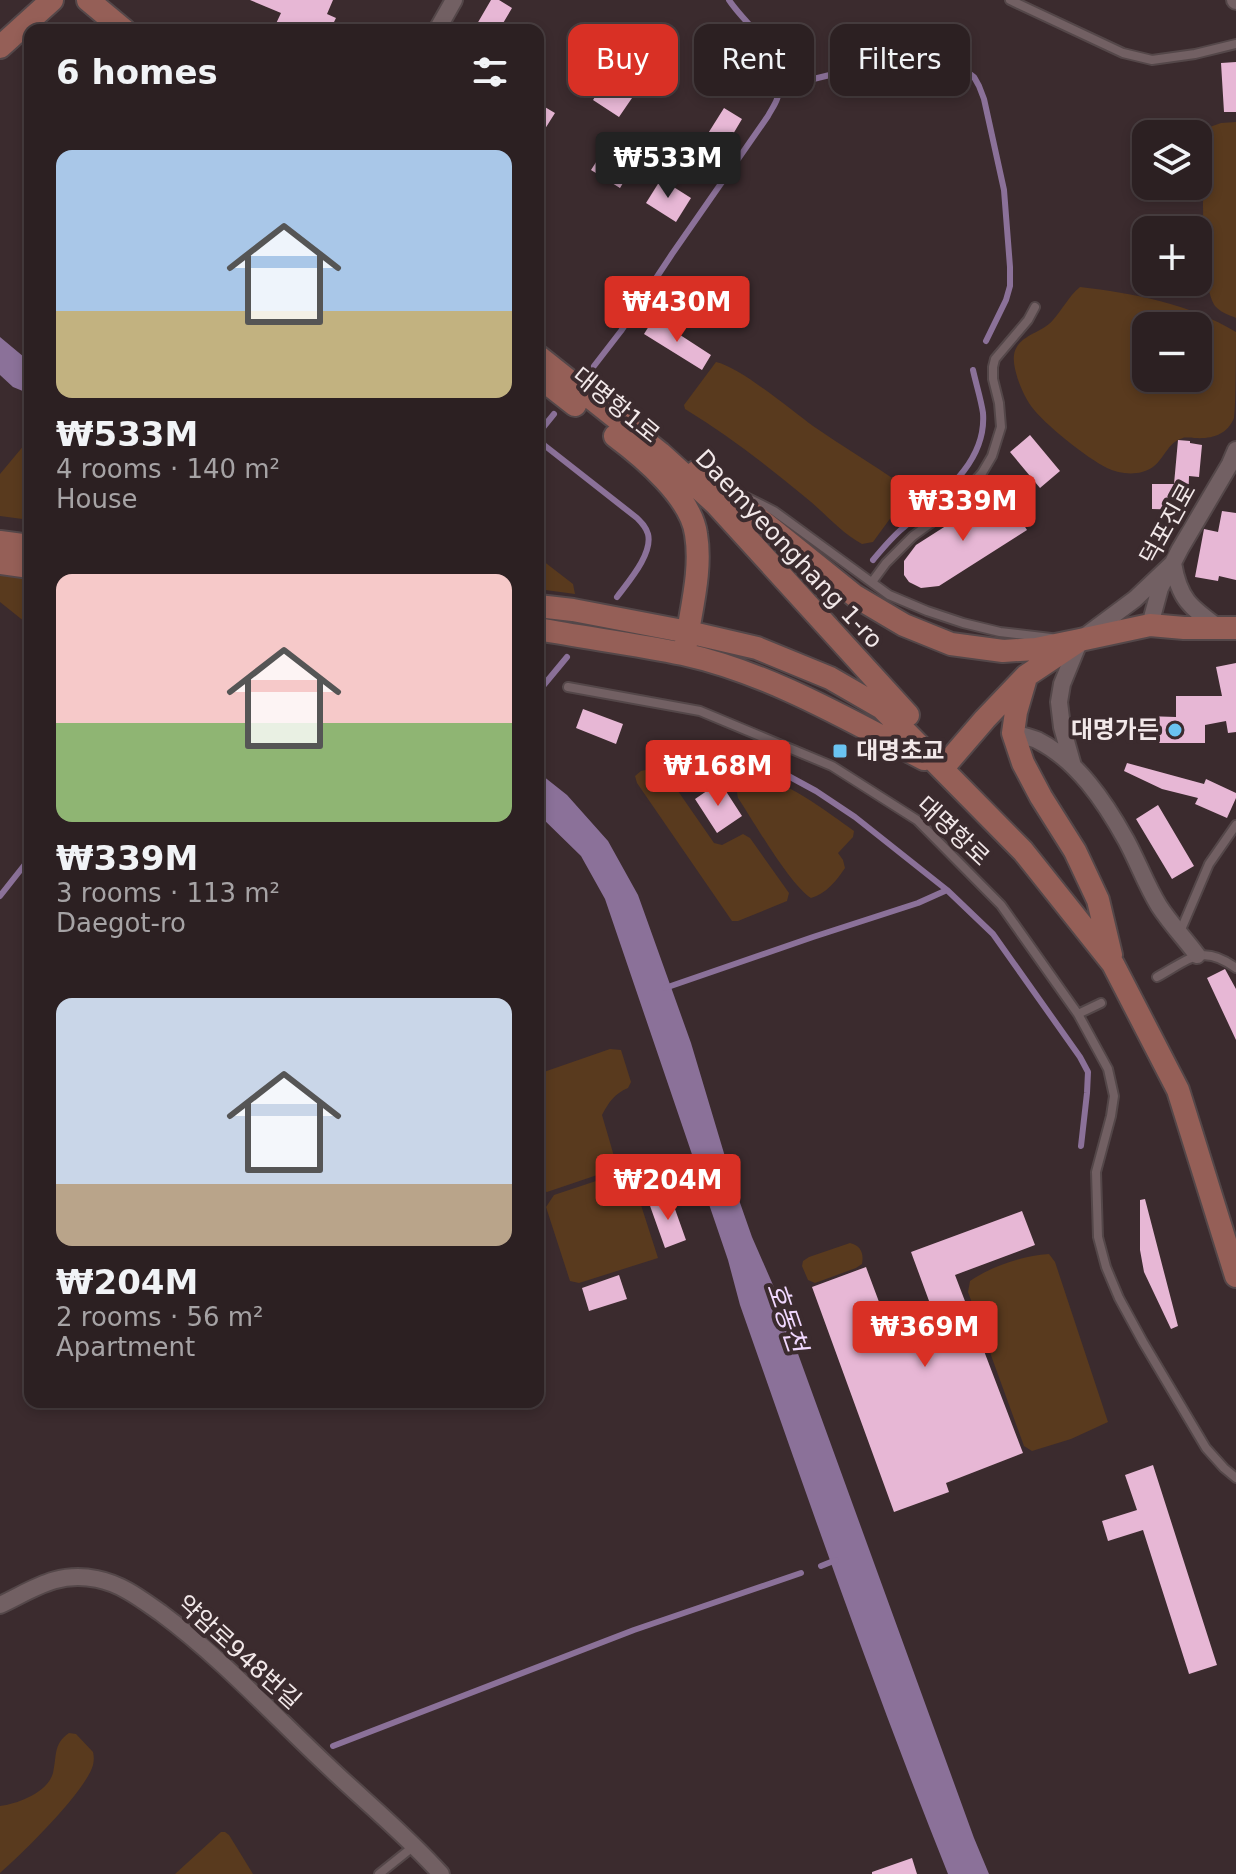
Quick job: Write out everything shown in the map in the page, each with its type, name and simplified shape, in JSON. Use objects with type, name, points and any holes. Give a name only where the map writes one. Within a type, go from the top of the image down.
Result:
[{"type":"street","points":[[25,24],[52,0]]},
{"type":"street","points":[[88,0],[117,24]]},
{"type":"street","points":[[440,24],[454,0]]},
{"type":"street","points":[[0,47],[24,25]]},
{"type":"street","name":"Daemyeonghang 1-ro","points":[[544,361],[660,453],[716,504],[924,732],[942,769]]},
{"type":"street","name":"대명항1로","points":[[544,381],[630,447],[676,493],[689,512],[696,532],[697,553],[684,654]]},
{"type":"street","name":"덕포진로","points":[[1150,625],[1160,588],[1236,450]]},
{"type":"street","points":[[660,453],[711,480],[855,596],[904,625],[951,644],[1003,651],[1036,649],[1150,625],[1227,628]]},
{"type":"street","points":[[0,542],[24,545]]},
{"type":"street","points":[[0,563],[24,566]]},
{"type":"street","points":[[942,769],[1026,676],[1135,599],[1173,563]]},
{"type":"street","points":[[1173,563],[1176,583],[1183,598],[1196,612],[1227,628]]},
{"type":"street","points":[[544,607],[688,632],[757,648],[830,678],[882,708],[1023,851],[1113,964],[1178,1090],[1233,1253],[1236,1276]]},
{"type":"street","points":[[544,630],[684,654],[732,669],[801,695],[942,769]]},
{"type":"street","points":[[1074,767],[1062,727],[1059,702],[1065,675],[1080,640]]},
{"type":"street","points":[[1026,676],[1013,733],[1023,763],[1075,851],[1098,900],[1113,964]]},
{"type":"street","points":[[1013,733],[1034,739],[1053,750],[1074,767],[1101,799],[1127,841],[1161,909],[1197,955]]},
{"type":"street","name":"약암로948번길","points":[[0,1605],[32,1587],[64,1578],[97,1579],[122,1587],[204,1647],[331,1770],[415,1845],[441,1874]]},
{"type":"lane","points":[[1010,0],[1123,53],[1152,60],[1236,44]]},
{"type":"lane","points":[[872,582],[913,536],[942,515],[982,473],[992,456],[1001,427],[993,379],[995,359],[1035,307]]},
{"type":"lane","points":[[711,480],[774,511],[889,595],[927,611],[1000,632],[1080,640]]},
{"type":"lane","name":"대명항로","points":[[568,687],[700,711],[832,766],[917,820],[1001,905],[1078,1014],[1108,1069],[1114,1096],[1096,1172],[1098,1237],[1106,1267],[1143,1342],[1206,1448],[1236,1478]]},
{"type":"lane","points":[[1180,932],[1209,864],[1236,825]]},
{"type":"lane","points":[[1157,977],[1197,955],[1217,956],[1236,968]]},
{"type":"lane","points":[[1078,1014],[1101,1003]]},
{"type":"lane","points":[[379,1874],[415,1845]]},
{"type":"shaded area","points":[[1236,122],[1236,318],[1217,308],[1211,296],[1212,216],[1203,216],[1203,200],[1212,200],[1212,126]]},
{"type":"shaded area","points":[[1080,287],[1161,301],[1194,312],[1132,312],[1132,392],[1212,392],[1212,319],[1236,332],[1234,418],[1223,432],[1213,437],[1177,441],[1149,469],[1129,473],[1107,468],[1046,422],[1031,406],[1016,374],[1016,348],[1057,316]]},
{"type":"shaded area","points":[[0,337],[24,357],[24,392],[13,387],[0,375]]},
{"type":"shaded area","points":[[716,362],[751,380],[813,426],[901,484],[908,494],[873,542],[862,544],[854,539],[761,462],[685,409],[684,405]]},
{"type":"shaded area","points":[[24,445],[24,519],[0,516],[0,474]]},
{"type":"shaded area","points":[[544,562],[573,584],[575,594],[544,590]]},
{"type":"shaded area","points":[[0,574],[24,578],[24,621],[0,602]]},
{"type":"shaded area","points":[[662,768],[714,843],[722,845],[743,834],[750,838],[789,893],[787,901],[732,921],[637,783],[635,776]]},
{"type":"shaded area","points":[[757,776],[796,792],[854,831],[853,837],[838,853],[845,868],[822,893],[811,898],[802,891],[738,798],[737,788],[741,782]]},
{"type":"shaded area","points":[[544,777],[567,795],[608,841],[638,895],[691,1043],[752,1237],[773,1285],[989,1874],[948,1874],[790,1448],[605,899],[581,856],[544,820]]},
{"type":"shaded area","points":[[610,1049],[621,1050],[631,1082],[628,1088],[612,1099],[602,1115],[616,1163],[612,1170],[547,1192],[544,1191],[544,1072]]},
{"type":"shaded area","points":[[653,1162],[659,1164],[669,1190],[640,1202],[658,1258],[579,1283],[570,1281],[546,1207],[554,1195]]},
{"type":"shaded area","points":[[850,1243],[861,1250],[862,1264],[815,1283],[808,1280],[803,1261]]},
{"type":"shaded area","points":[[1049,1254],[1055,1262],[1108,1422],[1071,1439],[1032,1451],[1024,1446],[968,1292],[970,1281],[998,1266]]},
{"type":"shaded area","points":[[69,1733],[76,1734],[93,1752],[93,1765],[88,1776],[52,1822],[0,1873],[0,1806],[23,1800],[45,1786],[53,1773],[58,1746]]},
{"type":"shaded area","points":[[221,1832],[229,1835],[253,1874],[175,1874]]},
{"type":"building","points":[[250,0],[333,0],[327,14],[336,18],[333,24],[276,24],[281,13]]},
{"type":"building","points":[[491,0],[499,0],[512,8],[503,24],[477,24]]},
{"type":"building","points":[[1236,62],[1236,112],[1224,112],[1221,63]]},
{"type":"building","points":[[596,96],[632,98],[619,117],[593,100]]},
{"type":"building","points":[[544,107],[555,113],[544,130]]},
{"type":"building","points":[[724,108],[742,119],[726,146],[707,135]]},
{"type":"building","points":[[607,145],[635,163],[620,188],[591,170]]},
{"type":"building","points":[[661,179],[691,198],[676,222],[646,203]]},
{"type":"building","points":[[654,318],[711,355],[702,370],[644,334]]},
{"type":"building","points":[[1030,435],[1060,471],[1040,488],[1010,452]]},
{"type":"building","points":[[1178,440],[1202,445],[1199,477],[1189,476],[1188,510],[1152,509],[1152,484],[1174,484]]},
{"type":"building","points":[[1002,490],[1027,530],[939,586],[921,588],[909,582],[904,575],[904,561],[916,545]]},
{"type":"building","points":[[1222,511],[1236,513],[1236,580],[1219,576],[1218,581],[1195,577],[1204,529],[1218,532]]},
{"type":"building","points":[[1236,663],[1236,732],[1228,733],[1226,721],[1205,725],[1205,743],[1145,743],[1146,716],[1176,717],[1176,696],[1222,696],[1216,667]]},
{"type":"building","points":[[583,709],[623,724],[616,744],[576,728]]},
{"type":"building","points":[[1127,763],[1204,784],[1206,779],[1236,793],[1236,798],[1227,818],[1195,804],[1198,798],[1162,789],[1124,771]]},
{"type":"building","points":[[720,782],[742,816],[717,833],[695,799]]},
{"type":"building","points":[[1158,805],[1194,866],[1172,879],[1136,819]]},
{"type":"building","points":[[1225,969],[1236,989],[1236,1040],[1207,978]]},
{"type":"building","points":[[670,1195],[686,1240],[665,1248],[649,1203]]},
{"type":"building","points":[[1145,1199],[1178,1326],[1171,1329],[1144,1272],[1140,1250],[1140,1200]]},
{"type":"building","points":[[1022,1211],[1035,1245],[955,1275],[1023,1453],[946,1483],[949,1492],[894,1512],[812,1287],[866,1267],[888,1326],[932,1309],[911,1252]]},
{"type":"building","points":[[619,1275],[627,1299],[589,1311],[582,1288]]},
{"type":"building","points":[[1153,1465],[1217,1665],[1189,1674],[1143,1530],[1108,1541],[1102,1521],[1137,1510],[1125,1475]]},
{"type":"building","points":[[912,1858],[917,1874],[872,1874],[872,1872]]},
{"type":"waterway","points":[[594,366],[621,331],[777,99],[781,84],[774,57],[729,0]]},
{"type":"waterway","points":[[814,79],[838,73],[911,37],[924,40],[944,69],[965,70],[974,77],[984,99],[1004,190],[1010,267],[1006,300],[986,341]]},
{"type":"waterway","points":[[873,560],[895,535],[957,479],[977,449],[983,413],[973,370]]},
{"type":"waterway","points":[[544,426],[554,414]]},
{"type":"waterway","points":[[544,445],[644,525],[649,542],[647,550],[617,597]]},
{"type":"waterway","points":[[544,685],[567,657]]},
{"type":"waterway","points":[[774,753],[775,764],[781,772],[855,817],[947,890]]},
{"type":"waterway","points":[[0,896],[24,866]]},
{"type":"waterway","points":[[665,988],[918,903],[947,890],[993,934],[1088,1072],[1081,1146]]},
{"type":"waterway","points":[[821,1566],[836,1560]]},
{"type":"waterway","points":[[333,1746],[634,1630],[801,1573]]},
{"type":"place","name":"대명가든","points":[[1175,730]]},
{"type":"place","name":"대명초교","points":[[840,751]]},
{"type":"water label","name":"호동천","points":[[787,1317]]}]
